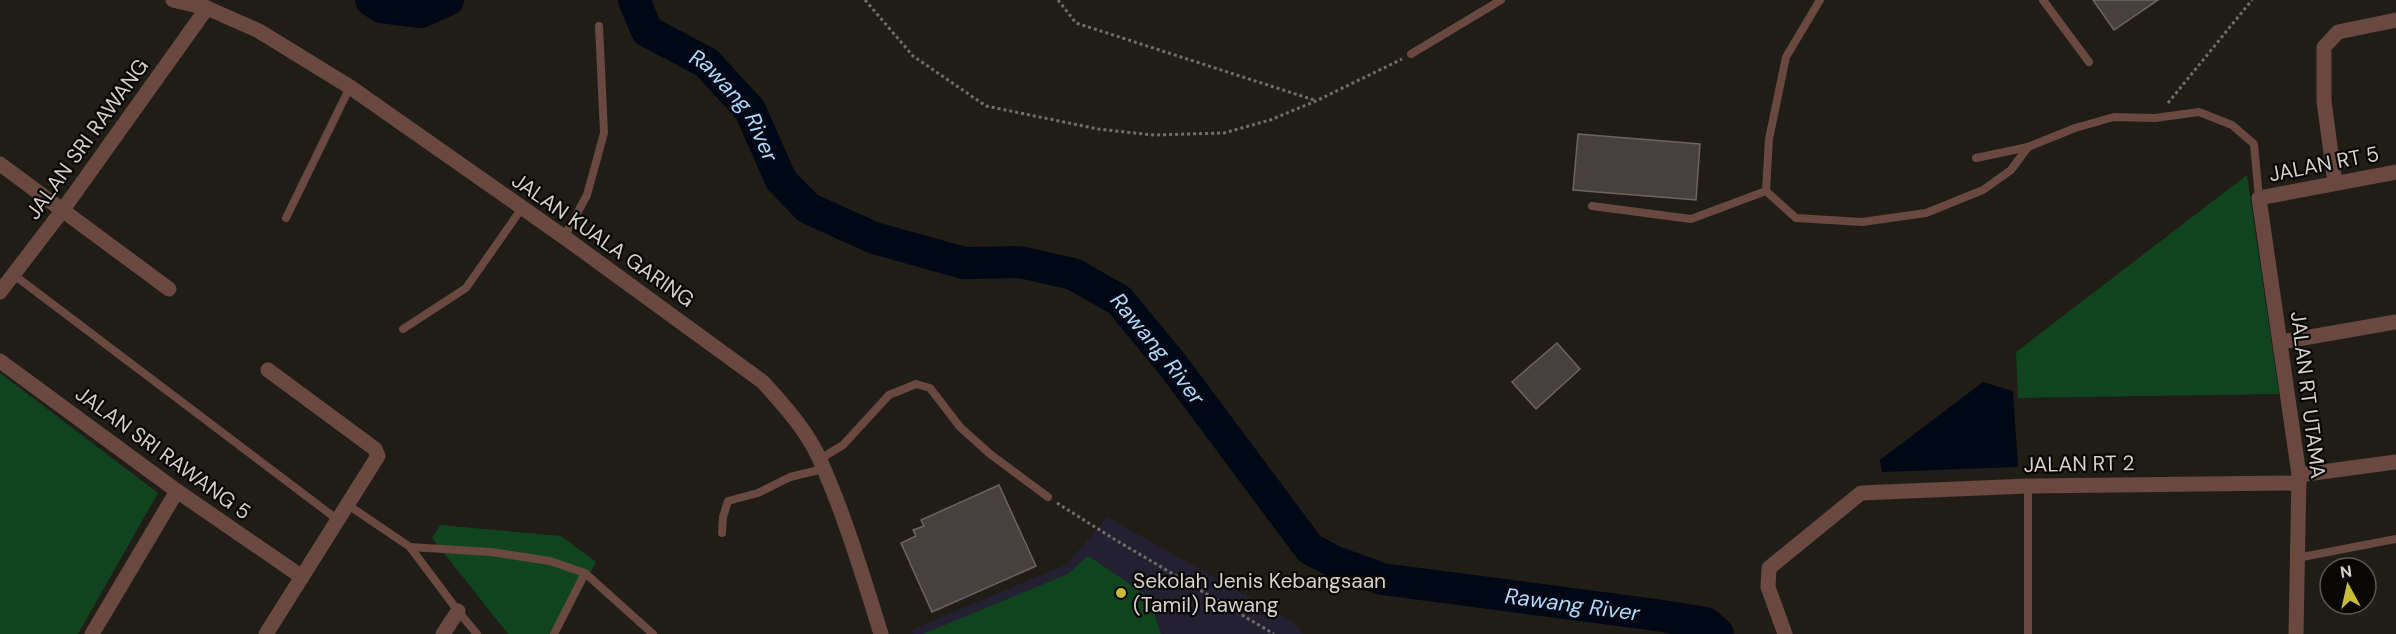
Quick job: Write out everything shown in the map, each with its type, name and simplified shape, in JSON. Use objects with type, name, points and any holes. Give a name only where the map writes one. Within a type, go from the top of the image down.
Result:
[{"type":"street","name":"JALAN KUALA GARING","points":[[173,0],[207,8],[259,31],[350,87],[564,237],[763,382],[789,411],[822,464],[865,582],[881,634]]},
{"type":"street","name":"JALAN SRI RAWANG","points":[[0,292],[62,211],[207,8]]},
{"type":"street","points":[[2335,183],[2324,100],[2324,46],[2338,32],[2396,20]]},
{"type":"street","points":[[0,164],[169,289]]},
{"type":"street","name":"JALAN RT 5","points":[[2259,198],[2396,172]]},
{"type":"street","name":"JALAN RT UTAMA","points":[[2259,198],[2299,479],[2296,634]]},
{"type":"street","points":[[2281,342],[2396,322]]},
{"type":"street","name":"JALAN SRI RAWANG 5","points":[[0,361],[177,491],[302,577]]},
{"type":"street","points":[[266,634],[378,456],[375,449],[267,370]]},
{"type":"street","name":"JALAN RT 2","points":[[1785,634],[1768,587],[1769,568],[1861,493],[2299,479],[2396,462]]},
{"type":"street","points":[[92,634],[177,491]]},
{"type":"street","points":[[443,634],[458,611]]},
{"type":"lane","points":[[1411,54],[1501,0]]},
{"type":"lane","points":[[1766,191],[1769,139],[1786,57],[1820,0]]},
{"type":"lane","points":[[2043,0],[2089,62]]},
{"type":"lane","points":[[564,237],[587,195],[604,133],[599,26]]},
{"type":"lane","points":[[286,218],[350,87]]},
{"type":"lane","points":[[1976,158],[2028,147],[2075,128],[2114,117],[2155,118],[2199,112],[2232,125],[2254,144],[2259,198]]},
{"type":"lane","points":[[1766,191],[1796,219],[1862,222],[1926,213],[1983,190],[2011,170],[2028,147]]},
{"type":"lane","points":[[1592,206],[1691,219],[1766,191]]},
{"type":"lane","points":[[403,329],[466,288],[522,208]]},
{"type":"lane","points":[[15,275],[338,520]]},
{"type":"lane","points":[[722,533],[723,517],[728,501],[758,493],[822,464],[843,445],[889,395],[916,384],[930,388],[960,427],[990,454],[1048,497]]},
{"type":"lane","points":[[2028,486],[2028,634]]},
{"type":"lane","points":[[348,505],[410,547],[477,634]]},
{"type":"lane","points":[[2297,558],[2396,539]]},
{"type":"lane","points":[[410,547],[491,552],[529,557],[550,561],[585,573],[653,634]]},
{"type":"lane","points":[[554,634],[585,573]]},
{"type":"path","points":[[865,0],[913,56],[986,106],[1098,129],[1153,135],[1224,133],[1270,120],[1411,54]]},
{"type":"path","points":[[1058,0],[1076,23],[1316,100]]},
{"type":"path","points":[[2155,118],[2252,0]]},
{"type":"path","points":[[1048,497],[1274,634]]},
{"type":"shaded area","points":[[1983,382],[2013,391],[2018,467],[1882,472],[1880,460]]},
{"type":"shaded area","name":"Sekolah Jenis Kebangsaan (Tamil) Rawang","points":[[1107,517],[1294,622],[1304,634],[913,634],[911,630],[1067,564]]},
{"type":"green space","points":[[2247,175],[2279,394],[2018,398],[2016,352]]},
{"type":"green space","points":[[0,373],[158,493],[78,634],[0,634]]},
{"type":"green space","points":[[440,525],[561,536],[596,562],[558,634],[508,634],[432,538]]},
{"type":"green space","points":[[1088,556],[1148,596],[1161,634],[923,634],[1068,574]]},
{"type":"building","points":[[2093,0],[2158,0],[2114,30]]},
{"type":"building","points":[[1578,134],[1700,144],[1696,200],[1573,190]]},
{"type":"building","points":[[1557,343],[1580,369],[1536,409],[1512,382]]},
{"type":"building","points":[[999,485],[1036,566],[932,612],[901,543],[916,536],[913,530],[924,526],[921,520]]},
{"type":"waterway","name":"Rawang River","points":[[371,0],[381,7],[421,12],[448,0]]},
{"type":"waterway","name":"Rawang River","points":[[634,0],[647,31],[707,63],[750,110],[781,180],[808,208],[874,238],[964,263],[1020,262],[1073,274],[1119,300],[1172,364],[1310,549],[1333,561],[1382,579],[1706,623],[1718,634]]},
{"type":"place","name":"Sekolah Jenis Kebangsaan (Tamil) Rawang","points":[[1121,593]]}]
